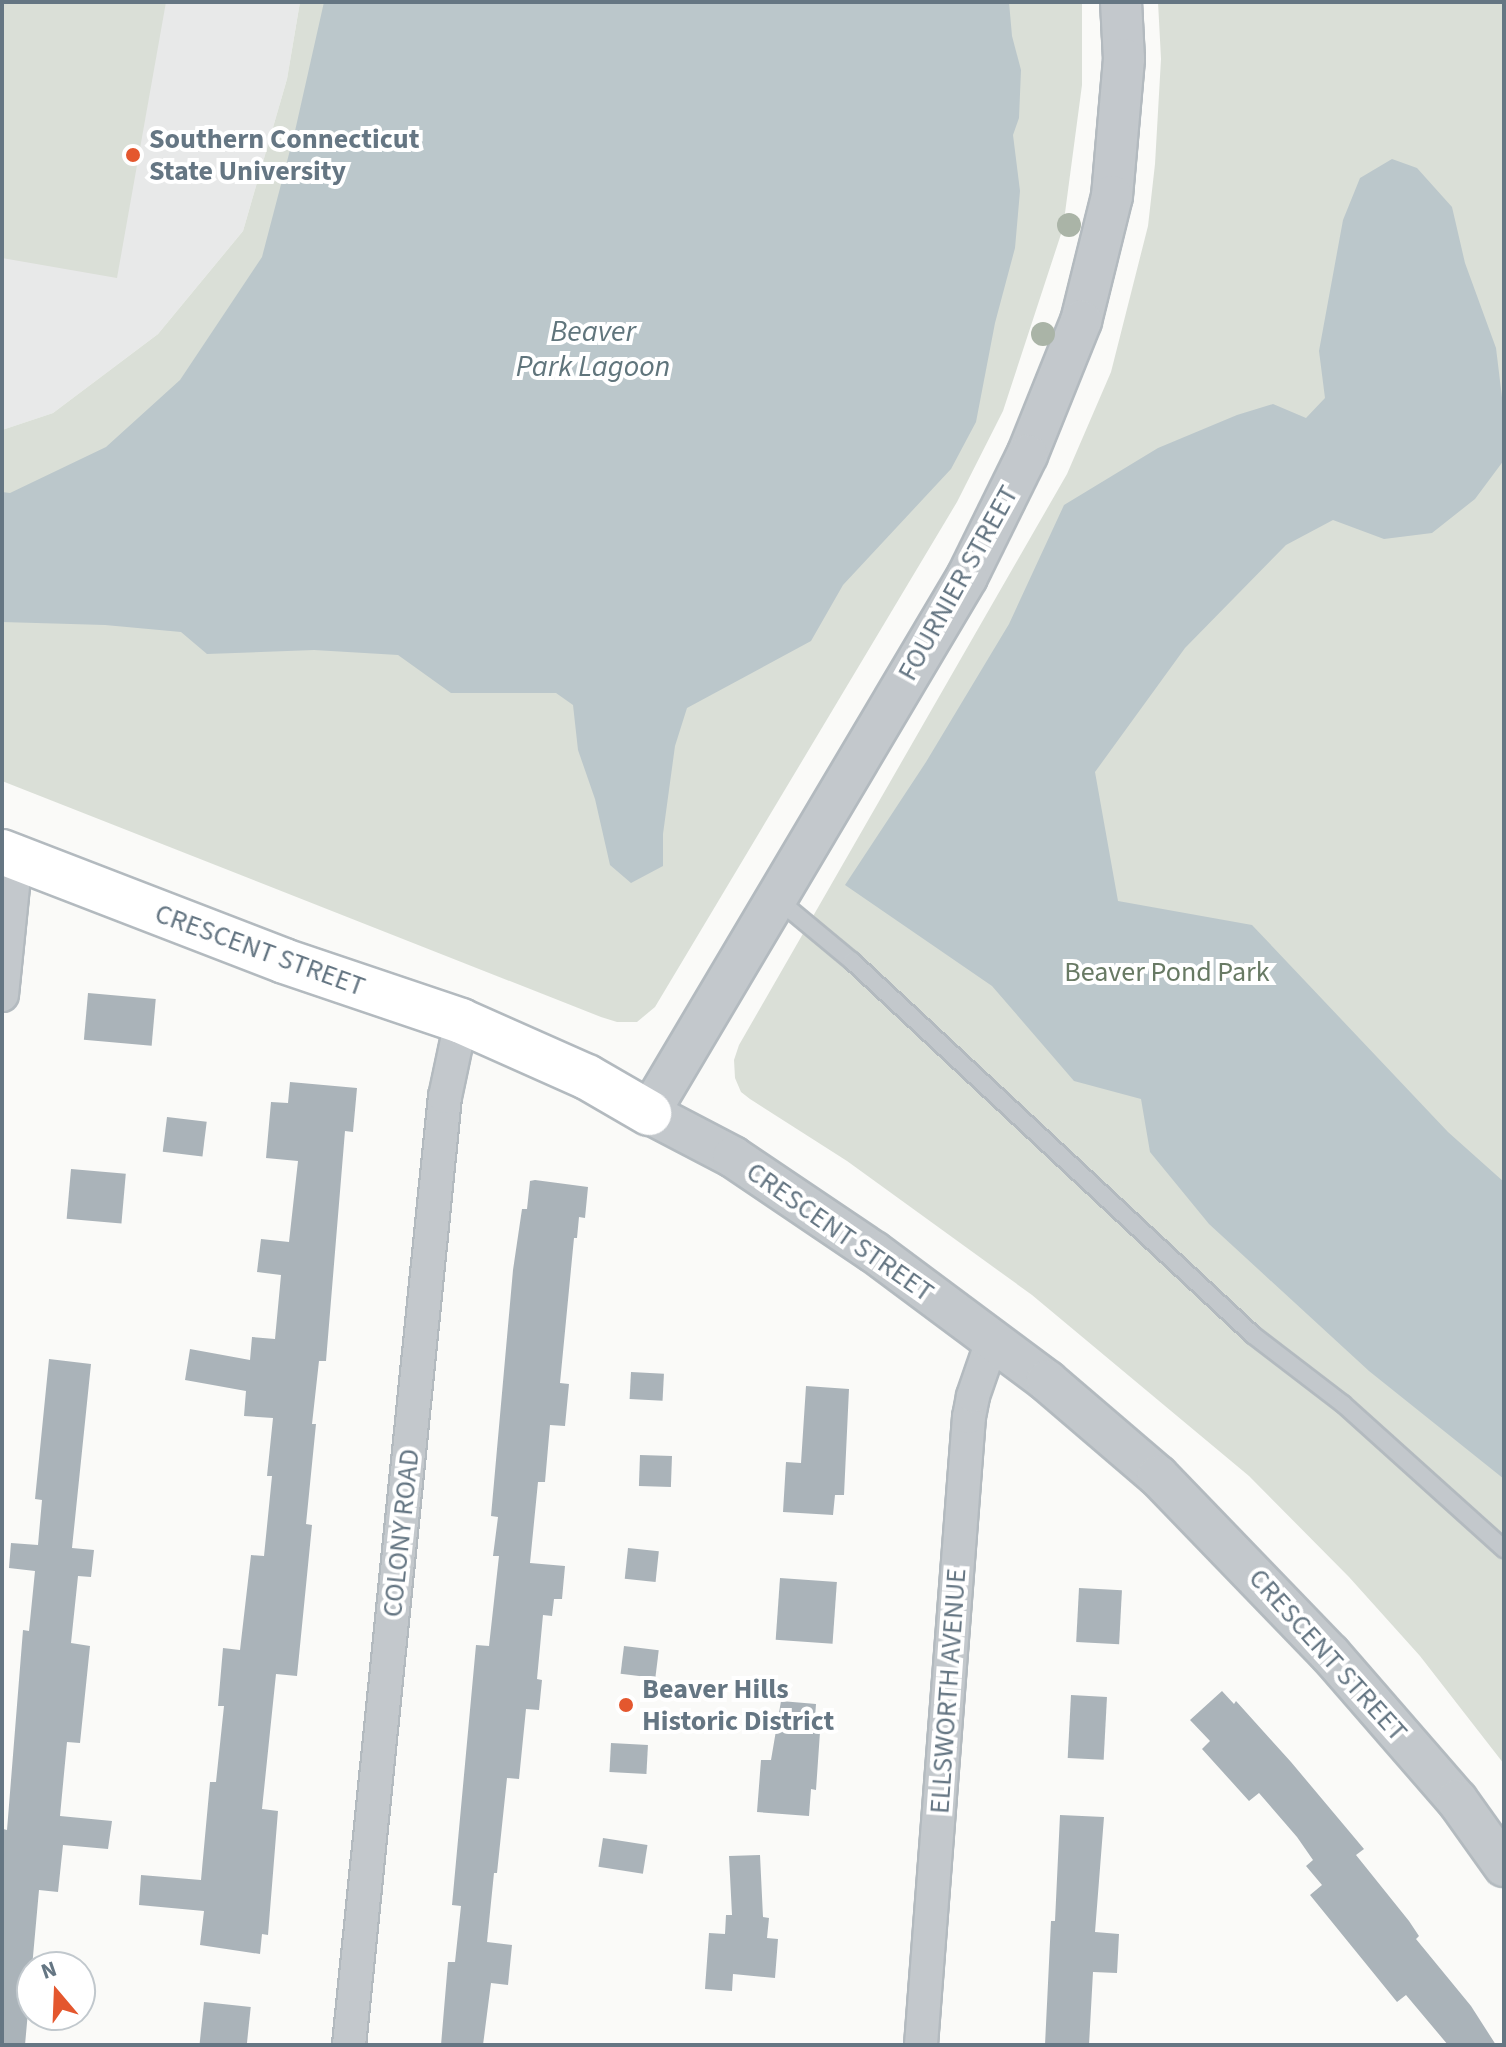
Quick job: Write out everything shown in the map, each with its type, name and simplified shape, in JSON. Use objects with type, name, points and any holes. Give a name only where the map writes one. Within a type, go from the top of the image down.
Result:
[{"type":"main road","name":"CRESCENT STREET","points":[[9,855],[284,961],[461,1021],[587,1077],[649,1113]]},
{"type":"street","name":"FOURNIER STREET","points":[[649,1113],[967,577],[1027,455],[1081,321],[1112,196],[1124,59],[1121,2]]},
{"type":"street","points":[[2,995],[9,855]]},
{"type":"street","name":"COLONY ROAD","points":[[349,2045],[445,1097],[461,1021]]},
{"type":"street","name":"CRESCENT STREET","points":[[649,1113],[745,1166],[874,1252],[1047,1381],[1158,1476],[1262,1581],[1406,1739],[1457,1800],[1504,1866]]},
{"type":"street","name":"ELLSWORTH AVENUE","points":[[921,2045],[969,1417],[992,1341]]},
{"type":"lane","points":[[775,897],[852,961],[1253,1335],[1343,1404],[1504,1549]]},
{"type":"shaded area","name":"Southern Connecticut State University","points":[[2,2],[300,2],[287,79],[243,231],[158,334],[53,413],[2,430]]},
{"type":"green space","points":[[2,2],[166,2],[117,278],[2,258]]},
{"type":"green space","name":"Beaver Park Lagoon","points":[[300,2],[1082,2],[1082,85],[1063,228],[1003,411],[957,502],[655,1007],[637,1022],[617,1022],[601,1017],[2,781],[2,430],[53,413],[158,334],[243,231],[287,79]]},
{"type":"green space","name":"Beaver Pond Park","points":[[1158,2],[1504,2],[1504,1764],[1420,1656],[1349,1577],[1249,1476],[1032,1295],[847,1161],[750,1099],[741,1092],[735,1078],[734,1060],[739,1045],[1067,474],[1111,372],[1148,226],[1161,59]]},
{"type":"water","name":"Beaver Park Lagoon","points":[[324,2],[1009,2],[1012,36],[1021,70],[1019,118],[1013,135],[1020,191],[1015,248],[995,323],[976,422],[951,469],[843,585],[811,641],[687,708],[675,746],[663,834],[663,866],[631,883],[610,865],[595,799],[578,750],[573,705],[556,693],[451,693],[398,655],[314,650],[207,654],[181,632],[105,625],[2,622],[2,492],[10,493],[106,447],[180,380],[262,257]]},
{"type":"water","points":[[1392,159],[1417,168],[1452,207],[1465,263],[1496,348],[1504,414],[1504,460],[1475,499],[1432,533],[1384,539],[1333,520],[1286,545],[1185,648],[1095,772],[1118,901],[1252,925],[1448,1132],[1504,1182],[1504,1479],[1369,1371],[1209,1224],[1150,1152],[1141,1099],[1074,1081],[992,986],[845,885],[926,762],[1009,624],[1064,505],[1158,448],[1237,415],[1273,404],[1306,418],[1325,398],[1319,351],[1343,220],[1360,178]]},
{"type":"building","points":[[88,993],[156,999],[152,1046],[84,1040]]},
{"type":"building","points":[[290,1082],[357,1088],[353,1132],[345,1131],[326,1361],[319,1361],[312,1424],[316,1424],[306,1524],[312,1525],[297,1676],[276,1674],[262,1809],[278,1811],[268,1935],[262,1934],[260,1954],[200,1945],[204,1911],[139,1905],[141,1875],[201,1880],[210,1782],[216,1782],[224,1706],[218,1706],[223,1648],[240,1650],[251,1555],[264,1556],[272,1476],[267,1476],[273,1418],[244,1416],[246,1391],[185,1380],[190,1349],[250,1360],[252,1337],[275,1339],[281,1275],[257,1272],[261,1239],[289,1242],[298,1161],[266,1158],[271,1102],[288,1103]]},
{"type":"building","points":[[167,1117],[207,1122],[202,1157],[163,1152]]},
{"type":"building","points":[[71,1169],[126,1174],[121,1224],[67,1219]]},
{"type":"building","points":[[530,1181],[588,1187],[585,1218],[579,1217],[577,1238],[574,1238],[560,1383],[569,1384],[565,1426],[550,1425],[545,1482],[538,1482],[530,1563],[565,1566],[562,1599],[554,1599],[552,1616],[543,1615],[537,1679],[542,1680],[539,1710],[526,1709],[519,1779],[507,1778],[487,1942],[512,1945],[508,1985],[491,1983],[483,2045],[441,2045],[448,1962],[455,1962],[461,1906],[452,1905],[476,1645],[489,1646],[499,1556],[493,1556],[498,1517],[491,1516],[513,1270],[522,1209],[527,1209]]},
{"type":"building","points":[[49,1359],[91,1364],[72,1548],[94,1550],[91,1577],[78,1576],[71,1643],[90,1646],[80,1743],[67,1742],[60,1816],[112,1821],[108,1849],[63,1845],[58,1892],[39,1890],[33,1951],[16,1951],[16,2031],[26,2031],[25,2045],[2,2045],[3,1829],[7,1830],[23,1630],[29,1631],[35,1571],[9,1568],[11,1543],[38,1545],[42,1500],[35,1499]]},
{"type":"building","points":[[631,1372],[664,1374],[663,1401],[630,1399]]},
{"type":"building","points":[[806,1386],[849,1389],[844,1495],[835,1495],[833,1515],[783,1512],[786,1462],[801,1463]]},
{"type":"building","points":[[640,1455],[672,1456],[671,1487],[639,1486]]},
{"type":"building","points":[[628,1548],[659,1551],[656,1582],[625,1579]]},
{"type":"building","points":[[780,1578],[837,1582],[833,1644],[776,1640]]},
{"type":"building","points":[[1079,1588],[1122,1590],[1119,1644],[1076,1642]]},
{"type":"building","points":[[624,1646],[659,1650],[655,1678],[621,1674]]},
{"type":"building","points":[[1222,1691],[1234,1704],[1236,1701],[1291,1762],[1364,1849],[1356,1855],[1409,1921],[1419,1936],[1416,1939],[1471,2006],[1496,2045],[1448,2045],[1406,1995],[1397,2002],[1310,1895],[1322,1885],[1306,1866],[1313,1860],[1297,1837],[1259,1793],[1249,1801],[1202,1749],[1210,1741],[1190,1720]]},
{"type":"building","points":[[1071,1695],[1107,1697],[1104,1760],[1068,1758]]},
{"type":"building","points":[[781,1701],[816,1704],[814,1731],[820,1732],[816,1790],[811,1789],[809,1816],[757,1812],[761,1760],[771,1760]]},
{"type":"building","points":[[611,1743],[648,1745],[646,1774],[609,1772]]},
{"type":"building","points":[[1060,1815],[1104,1817],[1095,1932],[1119,1934],[1117,1973],[1093,1972],[1089,2045],[1045,2045]]},
{"type":"building","points":[[603,1838],[647,1845],[643,1874],[598,1867]]},
{"type":"building","points":[[760,1855],[763,1917],[769,1918],[767,1938],[778,1939],[775,1978],[733,1974],[732,1991],[705,1989],[709,1933],[725,1934],[726,1915],[732,1915],[729,1856]]},
{"type":"building","points":[[204,2002],[251,2007],[247,2045],[200,2045]]},
{"type":"place","name":"Southern Connecticut State University","points":[[133,155]]},
{"type":"place","name":"Beaver Hills Historic District","points":[[626,1705]]}]
